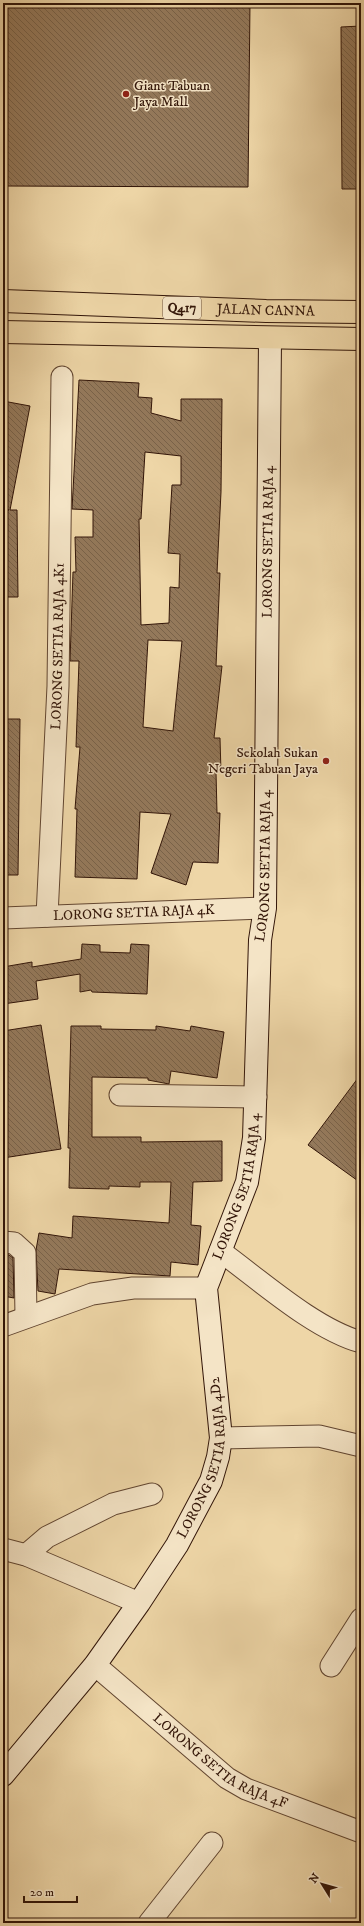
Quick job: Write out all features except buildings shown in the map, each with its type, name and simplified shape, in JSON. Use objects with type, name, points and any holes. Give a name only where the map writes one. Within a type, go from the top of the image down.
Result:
[{"type":"highway","name":"JALAN CANNA","points":[[3,301],[266,311],[361,312]]},
{"type":"highway","name":"JALAN CANNA","points":[[3,332],[270,339],[361,339]]},
{"type":"street","name":"LORONG SETIA RAJA 4","points":[[206,1288],[247,1182],[254,1138],[260,940],[265,908],[270,339]]},
{"type":"street","name":"LORONG SETIA RAJA 4K1","points":[[47,916],[58,686],[62,377]]},
{"type":"street","name":"LORONG SETIA RAJA 4K","points":[[3,918],[265,908]]},
{"type":"street","points":[[120,1095],[256,1097]]},
{"type":"street","points":[[3,1242],[14,1243],[25,1253],[26,1317]]},
{"type":"street","points":[[220,1251],[311,1318],[344,1337],[361,1342]]},
{"type":"street","points":[[3,1326],[92,1294],[133,1288],[206,1288]]},
{"type":"street","name":"LORONG SETIA RAJA 4D2","points":[[3,1775],[95,1665],[139,1603],[177,1544],[211,1481],[218,1457],[221,1438],[206,1288]]},
{"type":"street","points":[[221,1438],[319,1436],[361,1446]]},
{"type":"street","points":[[26,1555],[47,1537],[113,1504],[152,1494]]},
{"type":"street","points":[[3,1549],[26,1555],[139,1603]]},
{"type":"street","points":[[331,1666],[361,1619]]},
{"type":"street","name":"LORONG SETIA RAJA 4F","points":[[95,1665],[226,1778],[246,1789],[361,1832]]},
{"type":"street","points":[[149,1923],[212,1844]]},
{"type":"place","name":"Giant Tabuan Jaya Mall","points":[[126,94]]},
{"type":"place","name":"Sekolah Sukan Negeri Tabuan Jaya","points":[[326,761]]}]
